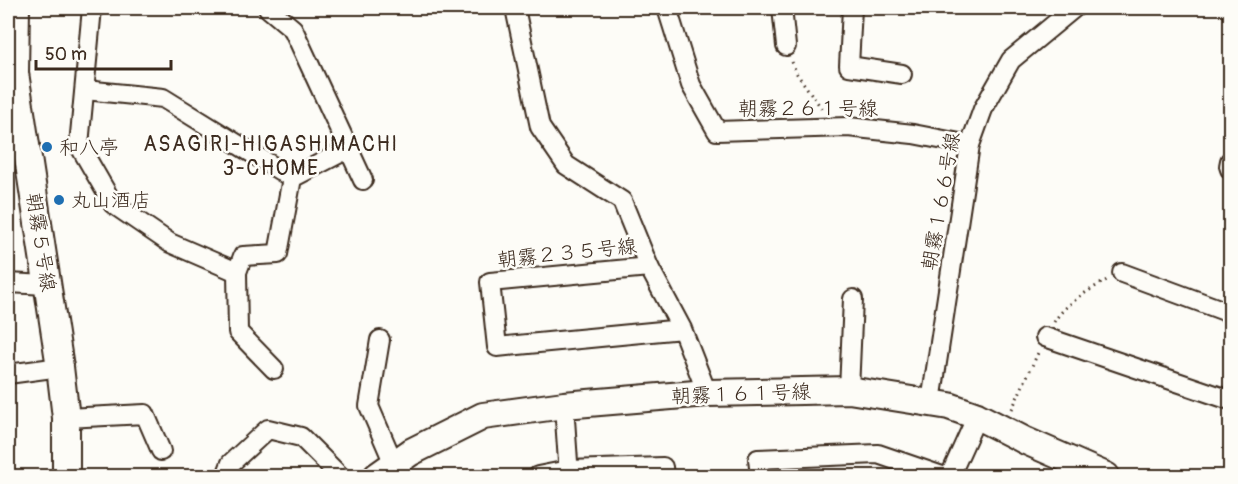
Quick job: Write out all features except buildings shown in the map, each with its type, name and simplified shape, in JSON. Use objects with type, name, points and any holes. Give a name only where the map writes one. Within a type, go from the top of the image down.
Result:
[{"type":"street","name":"朝霧５号線","points":[[16,8],[15,73],[60,367],[66,418],[66,477]]},
{"type":"street","points":[[92,8],[79,145],[113,204],[170,243],[237,272]]},
{"type":"street","points":[[268,8],[293,29],[363,180]]},
{"type":"street","points":[[515,8],[540,127],[566,165],[622,201],[649,267]]},
{"type":"street","name":"朝霧２６１号線","points":[[667,8],[691,85],[717,131],[848,127],[913,134],[970,145]]},
{"type":"street","points":[[782,8],[786,46]]},
{"type":"street","points":[[852,8],[849,66],[902,74]]},
{"type":"street","name":"朝霧１６６号線","points":[[932,402],[970,145],[983,109],[1011,60],[1074,8]]},
{"type":"street","points":[[85,90],[163,98],[292,178]]},
{"type":"street","points":[[292,178],[348,149]]},
{"type":"street","points":[[1230,161],[1230,169]]},
{"type":"street","points":[[273,369],[238,332],[237,272],[243,256],[278,254],[292,178]]},
{"type":"street","name":"朝霧２３５号線","points":[[682,329],[496,347],[490,282],[649,267],[682,329],[707,393]]},
{"type":"street","points":[[1122,273],[1230,313]]},
{"type":"street","points":[[8,283],[47,285]]},
{"type":"street","points":[[849,390],[853,298]]},
{"type":"street","points":[[1046,337],[1230,400]]},
{"type":"street","points":[[380,340],[369,406],[386,470]]},
{"type":"street","points":[[8,374],[60,367]]},
{"type":"street","name":"朝霧１６１号線","points":[[386,470],[411,452],[483,416],[564,405],[707,393],[849,390],[932,402],[976,416],[1106,477]]},
{"type":"street","points":[[564,405],[569,473]]},
{"type":"street","points":[[66,418],[145,414],[161,451]]},
{"type":"street","points":[[950,477],[976,416]]},
{"type":"street","points":[[226,477],[231,463],[268,429],[301,437],[340,477]]},
{"type":"street","points":[[760,477],[758,459],[878,453],[942,477]]},
{"type":"street","points":[[538,477],[663,466],[664,477]]},
{"type":"path","points":[[786,46],[796,74],[834,127]]},
{"type":"path","points":[[1046,337],[1058,315],[1091,289],[1122,273]]},
{"type":"path","points":[[1002,430],[1040,349],[1065,344]]},
{"type":"place","name":"和八亭","points":[[47,147]]},
{"type":"place","name":"丸山酒店","points":[[59,200]]},
{"type":"district","name":"ASAGIRI-HIGASHIMACHI 3-CHOME","points":[[271,156]]}]
